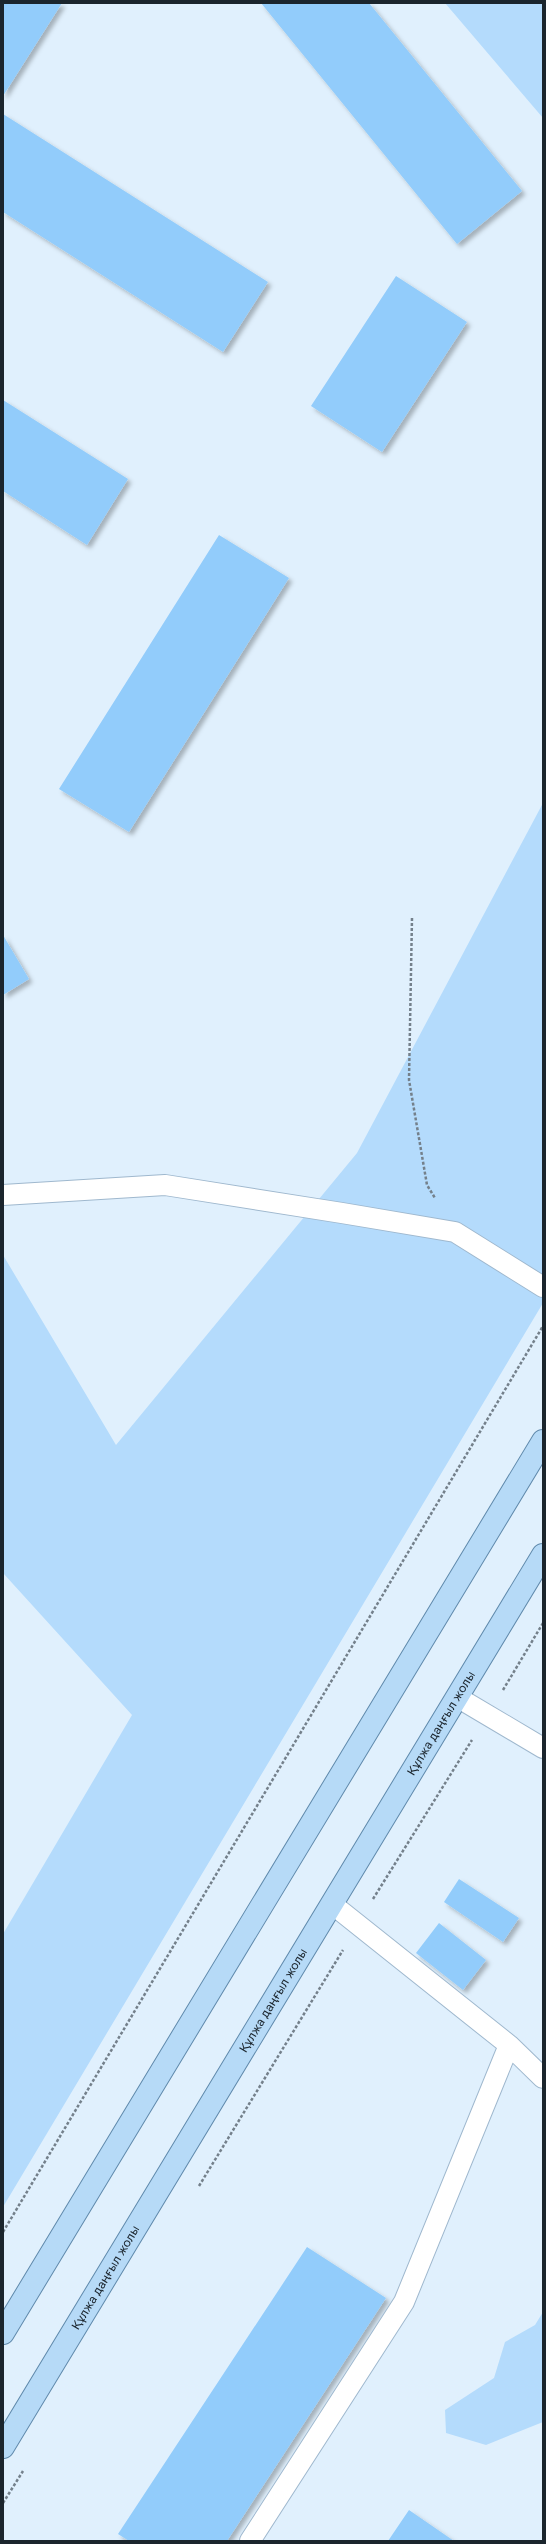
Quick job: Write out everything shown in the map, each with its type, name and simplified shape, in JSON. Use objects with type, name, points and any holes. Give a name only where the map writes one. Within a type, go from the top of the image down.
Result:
[{"type":"main road","points":[[3,2333],[543,1441]]},
{"type":"main road","name":"Құлжа даңғыл жолы","points":[[3,2446],[543,1555]]},
{"type":"lane","points":[[3,1195],[165,1185],[455,1232],[543,1287]]},
{"type":"lane","points":[[457,1697],[543,1748]]},
{"type":"lane","points":[[332,1904],[509,2045],[543,2078]]},
{"type":"lane","points":[[250,2541],[404,2302],[509,2045]]},
{"type":"path","points":[[412,918],[409,1080],[427,1185],[455,1232]]},
{"type":"path","points":[[3,2232],[543,1326]]},
{"type":"path","points":[[196,2190],[543,1623]]},
{"type":"path","points":[[3,2503],[24,2469]]},
{"type":"shaded area","points":[[445,3],[543,3],[543,118]]},
{"type":"shaded area","points":[[543,803],[543,1303],[3,2207],[3,1934],[132,1715],[3,1573],[3,1255],[116,1445],[357,1153]]},
{"type":"shaded area","points":[[543,2312],[543,2422],[486,2445],[446,2433],[445,2410],[494,2378],[505,2342],[535,2325]]},
{"type":"building","points":[[3,3],[62,3],[3,96]]},
{"type":"building","points":[[261,3],[369,3],[522,191],[457,244]]},
{"type":"building","points":[[3,114],[268,282],[223,352],[3,212]]},
{"type":"building","points":[[396,276],[467,322],[382,452],[311,406]]},
{"type":"building","points":[[3,400],[128,479],[87,545],[3,491]]},
{"type":"building","points":[[219,535],[289,578],[129,832],[59,789]]},
{"type":"building","points":[[3,935],[29,979],[3,995]]},
{"type":"building","points":[[459,1879],[519,1918],[503,1942],[444,1902]]},
{"type":"building","points":[[439,1923],[486,1960],[463,1990],[416,1953]]},
{"type":"building","points":[[307,2247],[386,2298],[227,2541],[129,2541],[118,2534]]},
{"type":"building","points":[[409,2510],[454,2541],[388,2541]]}]
